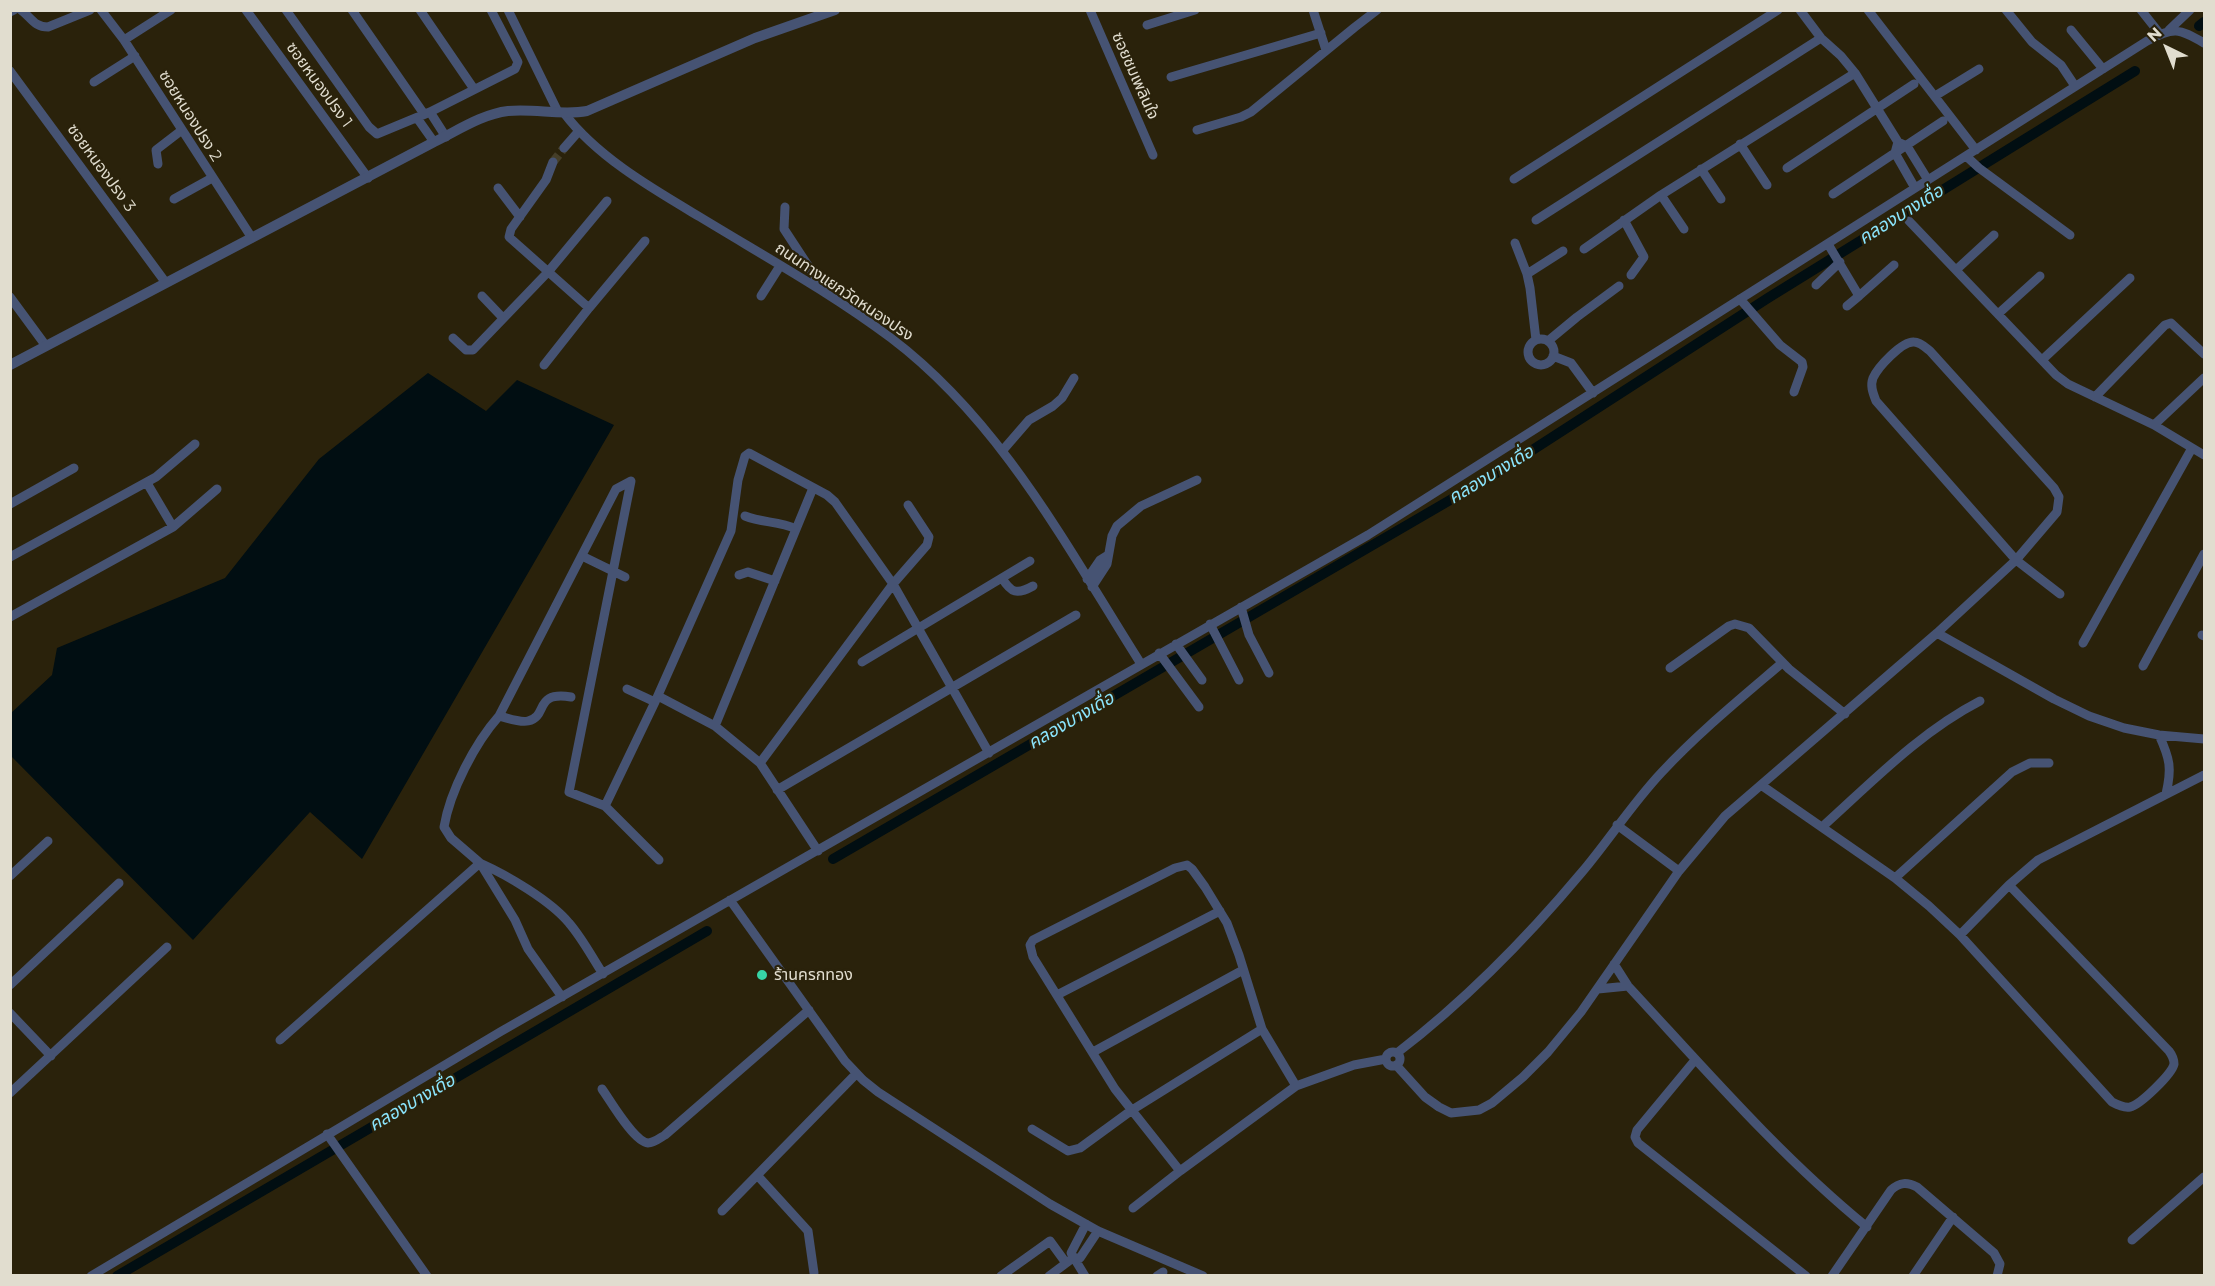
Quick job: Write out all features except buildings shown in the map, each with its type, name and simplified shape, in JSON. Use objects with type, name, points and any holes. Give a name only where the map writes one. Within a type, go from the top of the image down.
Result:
[{"type":"street","points":[[21,10],[40,27],[58,24],[90,10]]},
{"type":"street","name":"ซอยหนองปรง 2","points":[[101,10],[135,56],[252,238]]},
{"type":"street","points":[[124,40],[171,10]]},
{"type":"street","name":"ซอยหนองปรง 1","points":[[246,10],[368,178]]},
{"type":"street","points":[[352,10],[424,115],[446,137]]},
{"type":"street","points":[[420,10],[474,89]]},
{"type":"street","points":[[291,12],[373,132],[382,133],[424,115],[515,69],[518,62],[491,10]]},
{"type":"street","name":"ถนนทางแยกวัดหนองปรง","points":[[508,10],[561,113],[575,134],[666,197],[778,269],[827,295],[890,338],[921,362],[957,398],[1003,450],[1141,664]]},
{"type":"street","points":[[10,365],[434,142],[502,112],[587,111],[755,38],[835,10]]},
{"type":"street","name":"ซอยชมเพลินใจ","points":[[1090,10],[1153,154]]},
{"type":"street","points":[[1147,25],[1195,10]]},
{"type":"street","points":[[1313,10],[1326,50]]},
{"type":"street","points":[[1197,130],[1251,112],[1377,10]]},
{"type":"street","points":[[1514,179],[1778,10]]},
{"type":"street","points":[[1868,10],[1976,150]]},
{"type":"street","points":[[2006,10],[2032,42],[2061,65],[2075,87]]},
{"type":"street","points":[[2141,10],[2164,32],[2182,32],[2205,43]]},
{"type":"street","points":[[91,1275],[562,997],[1141,664],[1164,660],[1243,614],[1593,393],[1834,253],[1915,188],[1969,158],[1976,150],[2164,32],[2190,10]]},
{"type":"street","points":[[1802,11],[1821,38],[1841,56],[1855,73],[1877,109],[1928,180]]},
{"type":"street","points":[[2071,30],[2103,69]]},
{"type":"street","points":[[1171,77],[1321,33]]},
{"type":"street","points":[[1536,220],[1821,38]]},
{"type":"street","points":[[94,82],[135,56]]},
{"type":"street","points":[[1935,96],[1979,69]]},
{"type":"street","name":"ซอยหนองปรง 3","points":[[10,71],[166,283]]},
{"type":"street","points":[[1584,249],[1701,169],[1855,73]]},
{"type":"street","points":[[1787,168],[1914,84]]},
{"type":"street","points":[[424,115],[434,142]]},
{"type":"street","points":[[1833,194],[1895,153],[1902,144],[1943,121]]},
{"type":"street","points":[[158,165],[156,150],[182,130]]},
{"type":"street","points":[[565,148],[575,134]]},
{"type":"street","points":[[1740,144],[1767,185]]},
{"type":"street","points":[[1895,153],[1915,188]]},
{"type":"street","points":[[1969,158],[1979,168],[2070,235]]},
{"type":"street","points":[[553,162],[546,180],[509,233],[511,241],[589,308]]},
{"type":"street","points":[[1701,169],[1721,199]]},
{"type":"street","points":[[174,199],[212,178]]},
{"type":"street","points":[[498,188],[520,217]]},
{"type":"street","points":[[1661,195],[1684,229]]},
{"type":"street","points":[[453,338],[470,351],[548,272],[607,201]]},
{"type":"street","points":[[785,207],[784,229],[827,295]]},
{"type":"street","points":[[1624,220],[1644,257],[1631,275]]},
{"type":"street","points":[[1909,221],[2056,375],[2068,384],[2154,425],[2205,455]]},
{"type":"street","points":[[1956,270],[1994,235]]},
{"type":"street","points":[[544,365],[645,241]]},
{"type":"street","points":[[1515,243],[1527,274],[1536,340],[1528,350],[1532,361],[1544,364],[1553,356],[1553,348],[1548,341]]},
{"type":"street","points":[[1527,274],[1563,251]]},
{"type":"street","points":[[1816,285],[1834,253]]},
{"type":"street","points":[[1834,253],[1859,296]]},
{"type":"street","points":[[1847,306],[1894,265]]},
{"type":"street","points":[[761,296],[778,269]]},
{"type":"street","points":[[1998,314],[2040,276]]},
{"type":"street","points":[[2042,360],[2130,278]]},
{"type":"street","points":[[1536,340],[1548,341],[1619,286]]},
{"type":"street","points":[[482,296],[503,318]]},
{"type":"street","points":[[10,297],[46,346]]},
{"type":"street","points":[[1746,306],[1780,345],[1802,362],[1803,367],[1794,392]]},
{"type":"street","points":[[2095,397],[2165,325],[2171,323],[2205,354]]},
{"type":"street","points":[[1396,1065],[1425,1097],[1451,1113],[1479,1110],[1492,1103],[1548,1052],[1598,989],[1679,871],[1725,816],[1937,633],[2016,560],[2057,512],[2059,497],[2054,488],[1930,351],[1920,343],[1912,341],[1900,347],[1873,379],[1872,391],[1876,400],[2016,560],[2060,594]]},
{"type":"street","points":[[1553,356],[1571,363],[1593,393]]},
{"type":"street","points":[[1003,450],[1029,420],[1062,398],[1074,378]]},
{"type":"street","points":[[2154,425],[2205,378]]},
{"type":"street","points":[[10,557],[147,483],[195,444]]},
{"type":"street","points":[[2083,644],[2192,448]]},
{"type":"street","points":[[605,806],[731,531],[735,496],[745,456],[749,453],[827,495],[835,502],[893,584],[989,753]]},
{"type":"street","points":[[10,504],[74,468]]},
{"type":"street","points":[[1090,583],[1100,560],[1108,555],[1112,536],[1117,526],[1141,506],[1197,480]]},
{"type":"street","points":[[603,974],[574,929],[556,910],[498,871],[480,863],[451,838],[444,827],[465,769],[489,727],[499,716],[616,489],[631,481],[569,792],[605,806],[659,860]]},
{"type":"street","points":[[147,483],[172,527]]},
{"type":"street","points":[[716,726],[813,488]]},
{"type":"street","points":[[10,617],[172,527],[218,489]]},
{"type":"street","points":[[760,763],[893,584],[927,545],[929,537],[908,505]]},
{"type":"street","points":[[745,516],[762,522],[783,523],[796,529]]},
{"type":"street","points":[[2143,666],[2205,554]]},
{"type":"street","points":[[582,556],[625,576]]},
{"type":"street","points":[[861,662],[1030,561]]},
{"type":"street","points":[[739,575],[748,572],[775,581]]},
{"type":"street","points":[[1002,578],[1008,589],[1016,593],[1033,586]]},
{"type":"street","points":[[1243,614],[1249,635],[1269,673]]},
{"type":"street","points":[[777,790],[1077,615]]},
{"type":"street","points":[[1670,668],[1735,624],[1749,628],[1782,663],[1845,714]]},
{"type":"street","points":[[1214,631],[1239,680]]},
{"type":"street","points":[[1937,633],[2054,699],[2089,716],[2124,728],[2159,735],[2205,739]]},
{"type":"street","points":[[1180,649],[1202,680]]},
{"type":"street","points":[[1164,660],[1199,707]]},
{"type":"street","points":[[1386,1059],[1388,1054],[1397,1053],[1446,1014],[1508,956],[1583,870],[1661,772],[1695,738],[1782,663]]},
{"type":"street","points":[[627,689],[656,699],[716,726],[760,763],[818,851]]},
{"type":"street","points":[[499,716],[530,721],[535,718],[547,699],[553,695],[571,697]]},
{"type":"street","points":[[1822,827],[1925,736],[1955,714],[1980,701]]},
{"type":"street","points":[[2159,735],[2171,766],[2166,794]]},
{"type":"street","points":[[1895,878],[2012,772],[2030,764],[2049,763]]},
{"type":"street","points":[[1960,934],[2009,885],[2038,860],[2205,775]]},
{"type":"street","points":[[1761,786],[1895,878],[1960,934],[2112,1102],[2129,1107],[2138,1104],[2169,1074],[2174,1066],[2174,1059],[2169,1051],[2009,885]]},
{"type":"street","points":[[1617,825],[1679,871]]},
{"type":"street","points":[[10,876],[48,841]]},
{"type":"street","points":[[480,863],[515,920],[528,949],[562,997]]},
{"type":"street","points":[[280,1040],[480,863]]},
{"type":"street","points":[[1180,1171],[1115,1089],[1057,995],[1030,950],[1030,945],[1038,937],[1175,868],[1187,865],[1192,869],[1227,923],[1262,1029],[1296,1086]]},
{"type":"street","points":[[10,985],[119,883]]},
{"type":"street","points":[[730,900],[856,1074],[878,1092],[1050,1204],[1098,1230],[1203,1275]]},
{"type":"street","points":[[1057,995],[1220,911]]},
{"type":"street","points":[[10,1094],[167,947]]},
{"type":"street","points":[[1614,964],[1628,986],[1695,1060],[1806,1173],[1867,1227]]},
{"type":"street","points":[[1093,1052],[1243,970]]},
{"type":"street","points":[[1598,989],[1628,986]]},
{"type":"street","points":[[602,1089],[636,1136],[645,1143],[651,1143],[664,1135],[809,1010]]},
{"type":"street","points":[[10,1013],[51,1056]]},
{"type":"street","points":[[1032,1129],[1068,1151],[1080,1148],[1132,1110],[1262,1029]]},
{"type":"street","points":[[1386,1059],[1392,1066],[1396,1065],[1400,1062],[1397,1053]]},
{"type":"street","points":[[1133,1208],[1296,1086],[1354,1065],[1386,1059]]},
{"type":"street","points":[[1695,1060],[1637,1130],[1635,1137],[1638,1143],[1806,1275]]},
{"type":"street","points":[[722,1211],[856,1074]]},
{"type":"street","points":[[327,1134],[428,1275]]},
{"type":"street","points":[[757,1175],[808,1231],[814,1273]]},
{"type":"street","points":[[2132,1240],[2205,1178]]},
{"type":"street","points":[[1832,1275],[1891,1190],[1900,1183],[1917,1187],[1994,1253],[2000,1264],[1997,1275]]},
{"type":"street","points":[[1913,1275],[1953,1217]]},
{"type":"street","points":[[1069,1261],[1072,1246],[1086,1224]]},
{"type":"street","points":[[1049,1275],[1069,1261],[1080,1258],[1098,1230]]},
{"type":"street","points":[[1001,1275],[1050,1241],[1085,1275]]},
{"type":"shaded area","points":[[428,373],[486,411],[517,380],[614,425],[362,859],[310,812],[193,940],[11,756],[11,713],[52,675],[57,648],[225,578],[319,459]]},
{"type":"waterway","name":"คลองบางเดื่อ","points":[[2199,26],[2204,22]]},
{"type":"waterway","name":"คลองบางเดื่อ","points":[[833,859],[1500,471],[1768,298],[2135,71]]},
{"type":"waterway","name":"คลองบางเดื่อ","points":[[117,1276],[707,931]]},
{"type":"tunnel","points":[[553,162],[564,148]]},
{"type":"place","name":"ร้านครกทอง","points":[[762,975]]}]
